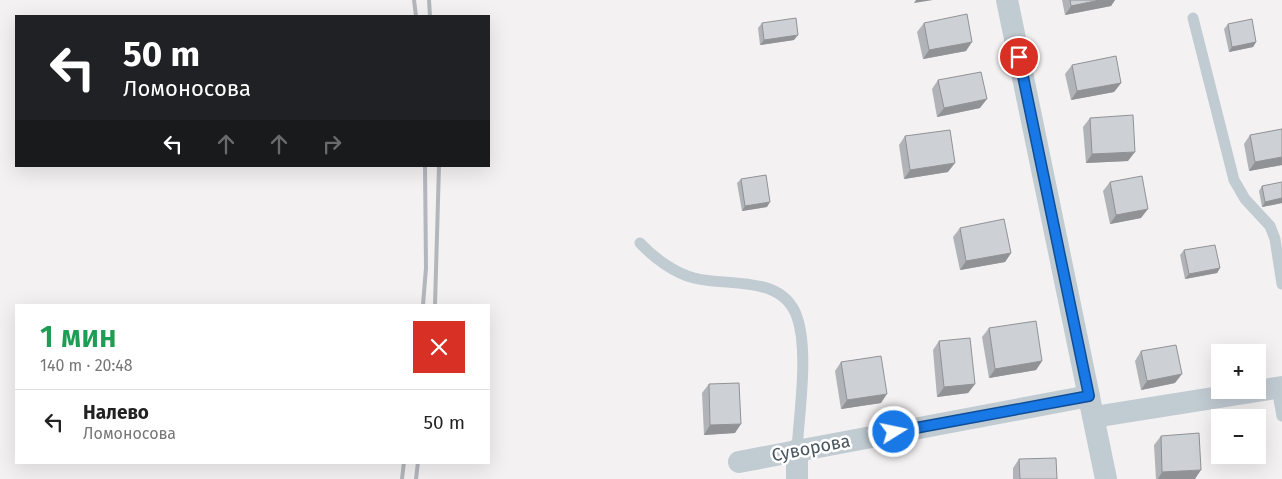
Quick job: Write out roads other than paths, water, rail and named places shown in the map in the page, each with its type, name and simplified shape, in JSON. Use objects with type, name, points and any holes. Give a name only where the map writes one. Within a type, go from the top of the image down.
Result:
[{"type":"street","points":[[1007,0],[1106,479]]},
{"type":"street","name":"Суворова","points":[[739,462],[797,450],[1092,407],[1280,388]]},
{"type":"street","points":[[797,450],[797,479]]},
{"type":"lane","points":[[1193,18],[1234,180],[1245,199],[1270,226],[1275,239],[1282,284]]},
{"type":"lane","points":[[640,243],[652,256],[692,278],[762,286],[776,291],[787,299],[797,318],[802,346],[797,450]]},
{"type":"lane","points":[[1280,388],[1282,416]]},
{"type":"railway","points":[[414,0],[416,15]]},
{"type":"railway","points":[[429,0],[430,15]]},
{"type":"railway","points":[[423,304],[426,268],[425,167]]},
{"type":"railway","points":[[435,304],[439,167]]},
{"type":"railway","points":[[402,479],[404,464]]},
{"type":"railway","points":[[416,479],[418,464]]}]
